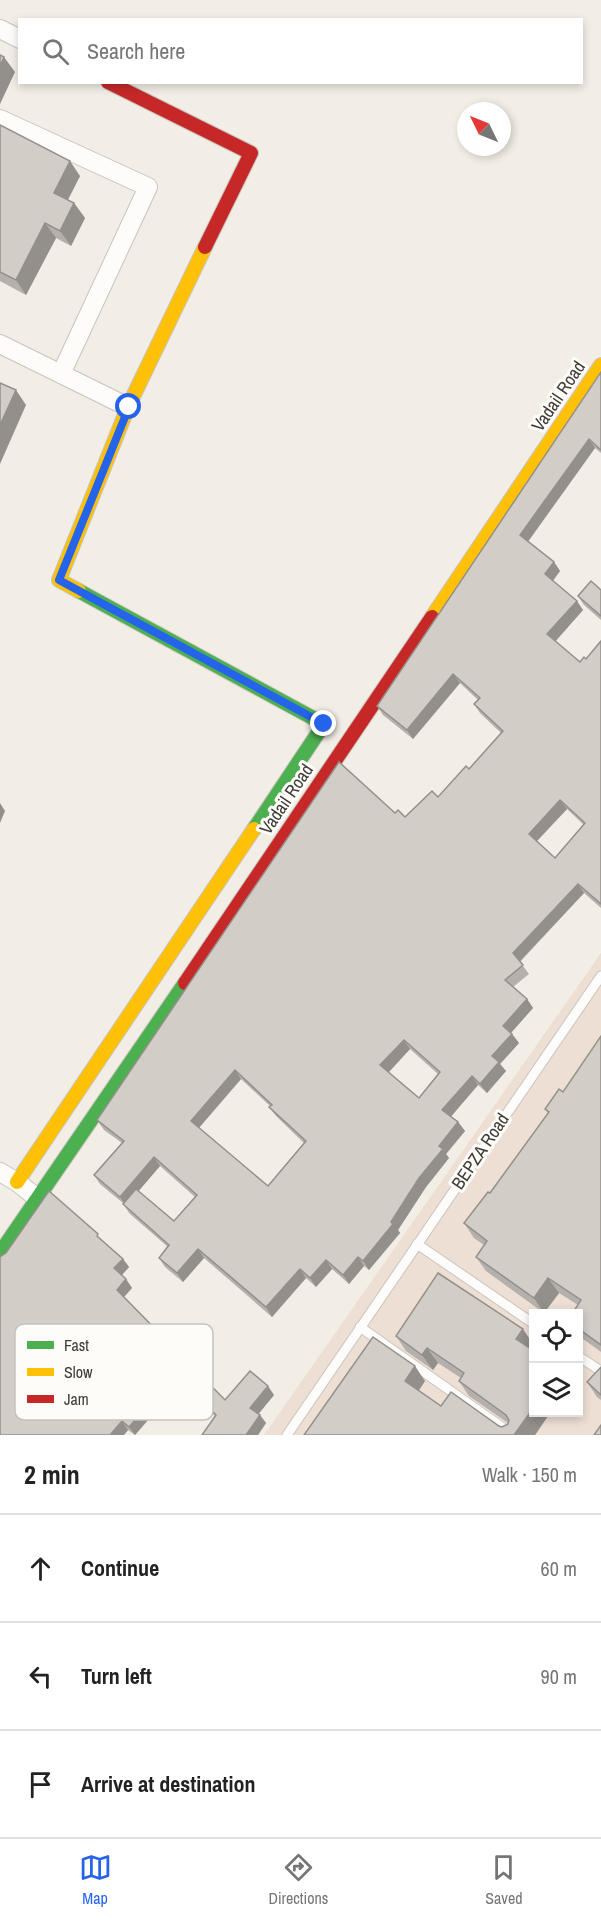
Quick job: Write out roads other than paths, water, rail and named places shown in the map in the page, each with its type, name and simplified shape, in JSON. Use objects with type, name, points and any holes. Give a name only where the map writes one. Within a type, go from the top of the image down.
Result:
[{"type":"street","points":[[0,29],[18,38]]},
{"type":"street","points":[[17,1182],[324,724],[59,580],[129,407],[251,153],[112,84]]},
{"type":"street","points":[[0,119],[148,187],[61,374]]},
{"type":"street","points":[[0,344],[129,407]]},
{"type":"street","name":"Vadail Road","points":[[0,1253],[601,365]]},
{"type":"street","points":[[0,1172],[37,1198]]},
{"type":"lane","name":"BEPZA Road","points":[[287,1435],[601,976]]},
{"type":"lane","points":[[417,1244],[529,1321]]},
{"type":"lane","points":[[360,1328],[513,1435]]},
{"type":"lane","points":[[583,1359],[601,1371]]}]
